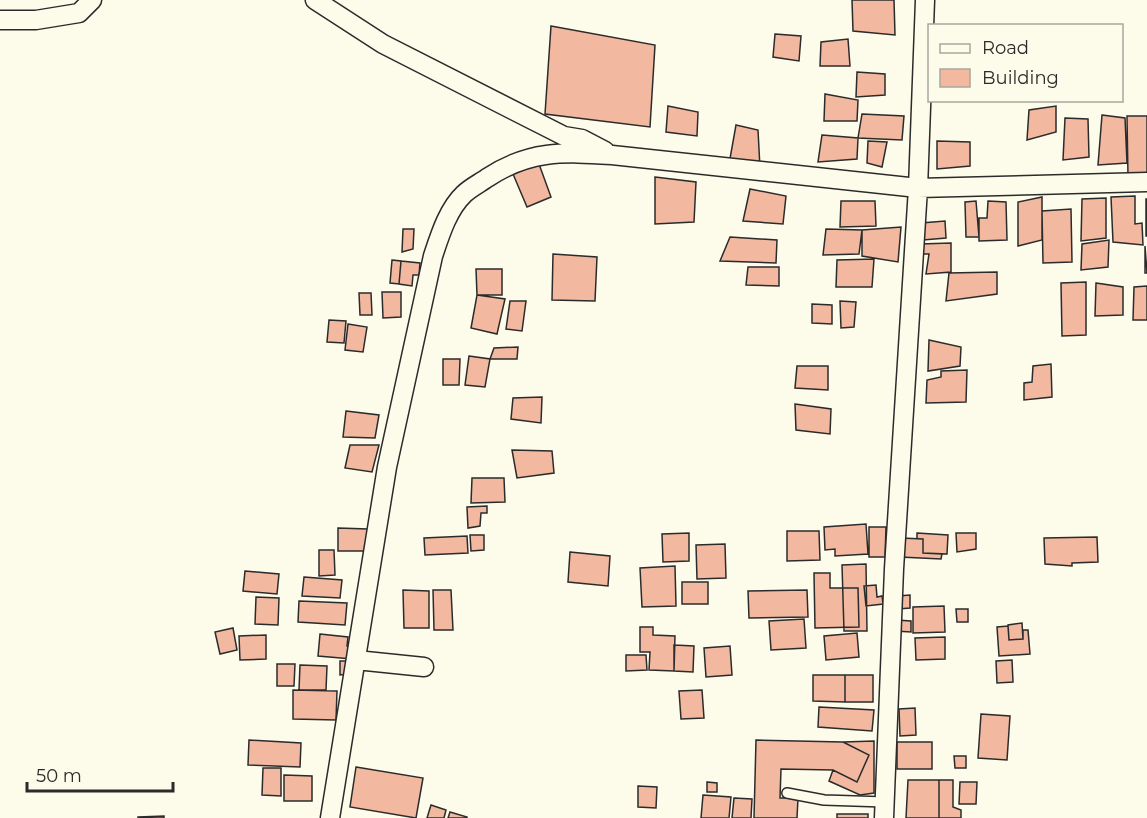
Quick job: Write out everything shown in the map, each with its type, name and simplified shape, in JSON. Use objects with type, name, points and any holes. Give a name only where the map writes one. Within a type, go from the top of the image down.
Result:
[{"type":"street","points":[[0,20],[36,20],[79,13],[92,0]]},
{"type":"street","points":[[315,0],[383,44],[564,136],[582,140],[612,155]]},
{"type":"street","points":[[884,810],[894,569],[918,188],[925,0]]},
{"type":"street","points":[[330,818],[387,467],[433,256],[444,224],[463,194],[497,172],[526,158],[570,153],[612,155],[918,188],[1147,182]]},
{"type":"street","points":[[356,660],[424,667]]},
{"type":"lane","points":[[787,793],[884,810]]},
{"type":"building","points":[[852,0],[894,0],[895,35],[853,31]]},
{"type":"building","points":[[551,26],[655,45],[650,127],[545,114]]},
{"type":"building","points":[[775,34],[801,36],[799,61],[773,57]]},
{"type":"building","points":[[848,39],[850,66],[820,66],[821,42]]},
{"type":"building","points":[[857,72],[885,74],[885,95],[856,97]]},
{"type":"building","points":[[825,94],[858,100],[857,121],[824,121]]},
{"type":"building","points":[[668,106],[698,112],[697,136],[666,132]]},
{"type":"building","points":[[1056,106],[1056,132],[1027,140],[1029,110]]},
{"type":"building","points":[[862,114],[904,116],[902,140],[858,138]]},
{"type":"building","points":[[1102,115],[1125,118],[1127,163],[1098,165]]},
{"type":"building","points":[[1127,116],[1147,116],[1147,176],[1128,177]]},
{"type":"building","points":[[1065,118],[1088,119],[1089,157],[1063,160]]},
{"type":"building","points":[[736,125],[758,130],[760,168],[729,164]]},
{"type":"building","points":[[822,135],[858,138],[857,159],[818,162]]},
{"type":"building","points":[[868,141],[887,142],[882,167],[867,163]]},
{"type":"building","points":[[937,141],[970,142],[970,166],[937,169]]},
{"type":"building","points":[[539,164],[551,197],[527,207],[513,174]]},
{"type":"building","points":[[655,177],[696,182],[694,222],[655,224]]},
{"type":"building","points":[[750,189],[786,196],[783,224],[743,221]]},
{"type":"building","points":[[1135,196],[1135,224],[1142,223],[1143,245],[1113,242],[1111,197]]},
{"type":"building","points":[[1042,197],[1042,240],[1018,246],[1018,202]]},
{"type":"building","points":[[1106,198],[1106,238],[1081,241],[1082,199]]},
{"type":"building","points":[[1147,199],[1147,236],[1146,236]]},
{"type":"building","points":[[841,201],[875,201],[876,226],[840,227]]},
{"type":"building","points":[[976,201],[979,237],[966,237],[965,202]]},
{"type":"building","points":[[988,201],[1006,202],[1007,240],[979,241],[979,218],[987,218]]},
{"type":"building","points":[[1071,209],[1072,262],[1043,263],[1042,211]]},
{"type":"building","points":[[945,221],[946,238],[923,240],[921,223]]},
{"type":"building","points":[[901,227],[898,262],[862,256],[862,230]]},
{"type":"building","points":[[403,229],[414,229],[413,249],[402,252]]},
{"type":"building","points":[[826,229],[862,230],[859,254],[823,255]]},
{"type":"building","points":[[730,237],[777,240],[776,263],[720,261]]},
{"type":"building","points":[[1109,240],[1108,267],[1081,270],[1082,244]]},
{"type":"building","points":[[951,243],[951,272],[926,274],[929,254],[920,254],[920,244]]},
{"type":"building","points":[[1145,246],[1147,273],[1145,273]]},
{"type":"building","points":[[553,254],[597,257],[595,301],[552,300]]},
{"type":"building","points":[[874,259],[872,287],[836,287],[837,260]]},
{"type":"building","points":[[392,260],[401,261],[399,284],[390,283]]},
{"type":"building","points":[[401,261],[420,263],[419,275],[413,275],[412,286],[399,284]]},
{"type":"building","points":[[748,267],[779,267],[779,286],[746,285]]},
{"type":"building","points":[[476,269],[502,269],[502,295],[477,295]]},
{"type":"building","points":[[997,272],[997,294],[946,301],[949,273]]},
{"type":"building","points":[[1086,282],[1086,335],[1062,336],[1061,283]]},
{"type":"building","points":[[1096,283],[1123,287],[1123,315],[1095,316]]},
{"type":"building","points":[[1147,286],[1147,320],[1133,320],[1134,287]]},
{"type":"building","points":[[382,292],[401,292],[401,317],[383,318]]},
{"type":"building","points":[[359,293],[371,293],[372,315],[360,315]]},
{"type":"building","points":[[477,295],[505,299],[497,334],[471,328]]},
{"type":"building","points":[[510,301],[526,301],[522,331],[506,329]]},
{"type":"building","points":[[840,301],[856,302],[854,327],[841,328]]},
{"type":"building","points":[[812,304],[832,305],[832,324],[812,323]]},
{"type":"building","points":[[329,320],[346,321],[344,343],[327,342]]},
{"type":"building","points":[[348,324],[367,327],[363,352],[345,350]]},
{"type":"building","points":[[929,340],[961,347],[960,366],[928,371]]},
{"type":"building","points":[[518,347],[517,359],[490,359],[494,348]]},
{"type":"building","points":[[469,356],[490,359],[485,387],[465,385]]},
{"type":"building","points":[[443,359],[460,359],[459,385],[443,385]]},
{"type":"building","points":[[1051,364],[1052,397],[1024,400],[1024,383],[1032,382],[1033,366]]},
{"type":"building","points":[[797,366],[828,366],[828,390],[795,388]]},
{"type":"building","points":[[967,370],[966,402],[926,403],[927,380],[941,377],[941,371]]},
{"type":"building","points":[[542,397],[541,423],[511,419],[513,398]]},
{"type":"building","points":[[795,404],[831,409],[830,434],[796,430]]},
{"type":"building","points":[[346,411],[379,415],[375,438],[343,437]]},
{"type":"building","points":[[350,445],[379,445],[372,472],[345,468]]},
{"type":"building","points":[[512,450],[552,451],[554,473],[517,478]]},
{"type":"building","points":[[472,478],[504,478],[505,502],[471,503]]},
{"type":"building","points":[[487,506],[487,513],[481,513],[480,526],[468,528],[467,507]]},
{"type":"building","points":[[866,524],[868,554],[835,556],[835,549],[825,550],[824,527]]},
{"type":"building","points":[[869,527],[886,527],[885,557],[869,557]]},
{"type":"building","points":[[338,528],[368,529],[367,551],[338,551]]},
{"type":"building","points":[[787,531],[819,531],[820,560],[787,561]]},
{"type":"building","points":[[689,533],[689,561],[663,562],[662,534]]},
{"type":"building","points":[[917,533],[948,535],[947,554],[923,553],[923,539],[917,539]]},
{"type":"building","points":[[956,533],[976,533],[976,549],[957,552]]},
{"type":"building","points":[[470,535],[484,535],[484,550],[471,551]]},
{"type":"building","points":[[467,536],[468,553],[425,555],[424,538]]},
{"type":"building","points":[[1097,537],[1098,562],[1072,563],[1072,566],[1045,564],[1044,538]]},
{"type":"building","points":[[901,538],[923,539],[923,553],[942,554],[941,559],[900,557]]},
{"type":"building","points":[[725,544],[726,578],[697,579],[696,545]]},
{"type":"building","points":[[319,550],[334,550],[335,575],[319,576]]},
{"type":"building","points":[[570,552],[610,556],[608,586],[568,582]]},
{"type":"building","points":[[866,564],[867,631],[844,631],[842,565]]},
{"type":"building","points":[[675,566],[676,606],[642,607],[640,568]]},
{"type":"building","points":[[245,571],[279,574],[277,594],[243,591]]},
{"type":"building","points":[[814,573],[830,573],[830,588],[858,588],[859,627],[815,628]]},
{"type":"building","points":[[304,577],[342,580],[340,598],[302,596]]},
{"type":"building","points":[[682,582],[708,582],[708,604],[682,604]]},
{"type":"building","points":[[876,585],[877,597],[882,596],[883,604],[866,606],[864,586]]},
{"type":"building","points":[[403,590],[429,591],[429,628],[404,628]]},
{"type":"building","points":[[433,590],[451,590],[453,630],[434,630]]},
{"type":"building","points":[[807,590],[808,617],[749,618],[748,591]]},
{"type":"building","points":[[910,595],[910,608],[898,609],[898,596]]},
{"type":"building","points":[[256,597],[279,598],[278,625],[255,624]]},
{"type":"building","points":[[299,601],[347,603],[345,625],[298,622]]},
{"type":"building","points":[[944,606],[945,632],[913,633],[913,607]]},
{"type":"building","points":[[956,609],[968,609],[968,622],[957,622]]},
{"type":"building","points":[[804,619],[806,648],[771,650],[769,621]]},
{"type":"building","points":[[896,620],[911,621],[911,632],[895,631]]},
{"type":"building","points":[[1022,623],[1023,639],[1009,640],[1008,625]]},
{"type":"building","points":[[1008,626],[1009,640],[1023,639],[1023,630],[1028,630],[1030,654],[999,656],[997,627]]},
{"type":"building","points":[[640,627],[653,627],[653,635],[675,636],[674,671],[649,670],[650,652],[640,652]]},
{"type":"building","points":[[233,628],[237,650],[220,654],[215,632]]},
{"type":"building","points":[[857,633],[859,657],[826,660],[824,636]]},
{"type":"building","points":[[320,634],[348,637],[347,646],[353,646],[352,659],[318,656]]},
{"type":"building","points":[[266,635],[266,659],[240,660],[239,636]]},
{"type":"building","points":[[945,637],[945,659],[916,660],[915,638]]},
{"type":"building","points":[[674,645],[694,646],[693,672],[674,671]]},
{"type":"building","points":[[730,646],[732,675],[706,677],[704,648]]},
{"type":"building","points":[[626,655],[646,655],[647,670],[626,671]]},
{"type":"building","points":[[1012,660],[1013,682],[997,683],[996,661]]},
{"type":"building","points":[[340,661],[349,661],[349,674],[340,675]]},
{"type":"building","points":[[277,664],[295,664],[294,686],[277,686]]},
{"type":"building","points":[[300,665],[327,666],[326,690],[299,690]]},
{"type":"building","points":[[813,675],[845,675],[845,702],[813,701]]},
{"type":"building","points":[[845,675],[873,675],[873,702],[845,702]]},
{"type":"building","points":[[293,690],[337,691],[336,720],[293,719]]},
{"type":"building","points":[[702,690],[704,718],[681,719],[679,691]]},
{"type":"building","points":[[819,707],[874,710],[872,731],[818,727]]},
{"type":"building","points":[[915,708],[916,735],[900,736],[899,709]]},
{"type":"building","points":[[981,714],[1010,716],[1007,760],[978,758]]},
{"type":"building","points":[[249,740],[301,743],[300,767],[248,765]]},
{"type":"building","points":[[756,740],[843,742],[869,755],[857,782],[833,770],[781,769],[780,798],[798,798],[797,818],[754,818]]},
{"type":"building","points":[[874,741],[874,793],[860,795],[829,781],[833,770],[857,782],[869,755],[843,742]]},
{"type":"building","points":[[897,742],[932,742],[932,769],[897,769]]},
{"type":"building","points":[[954,756],[966,756],[966,768],[955,768]]},
{"type":"building","points":[[356,767],[423,778],[416,818],[350,807]]},
{"type":"building","points":[[263,768],[281,768],[281,796],[262,795]]},
{"type":"building","points":[[284,775],[312,776],[312,801],[284,801]]},
{"type":"building","points":[[908,780],[939,780],[939,818],[906,818]]},
{"type":"building","points":[[939,780],[953,780],[953,807],[961,810],[961,818],[939,818]]},
{"type":"building","points":[[707,782],[717,783],[717,792],[707,792]]},
{"type":"building","points":[[960,782],[977,782],[976,804],[959,804]]},
{"type":"building","points":[[638,786],[657,787],[656,808],[638,807]]},
{"type":"building","points":[[703,795],[731,797],[729,818],[701,818]]},
{"type":"building","points":[[734,798],[752,799],[751,818],[732,818]]},
{"type":"building","points":[[431,805],[446,810],[444,818],[427,818]]},
{"type":"building","points":[[450,812],[467,817],[467,818],[448,818]]},
{"type":"building","points":[[837,814],[868,814],[868,818],[837,818]]},
{"type":"building","points":[[164,816],[164,818],[138,818],[138,817]]}]
